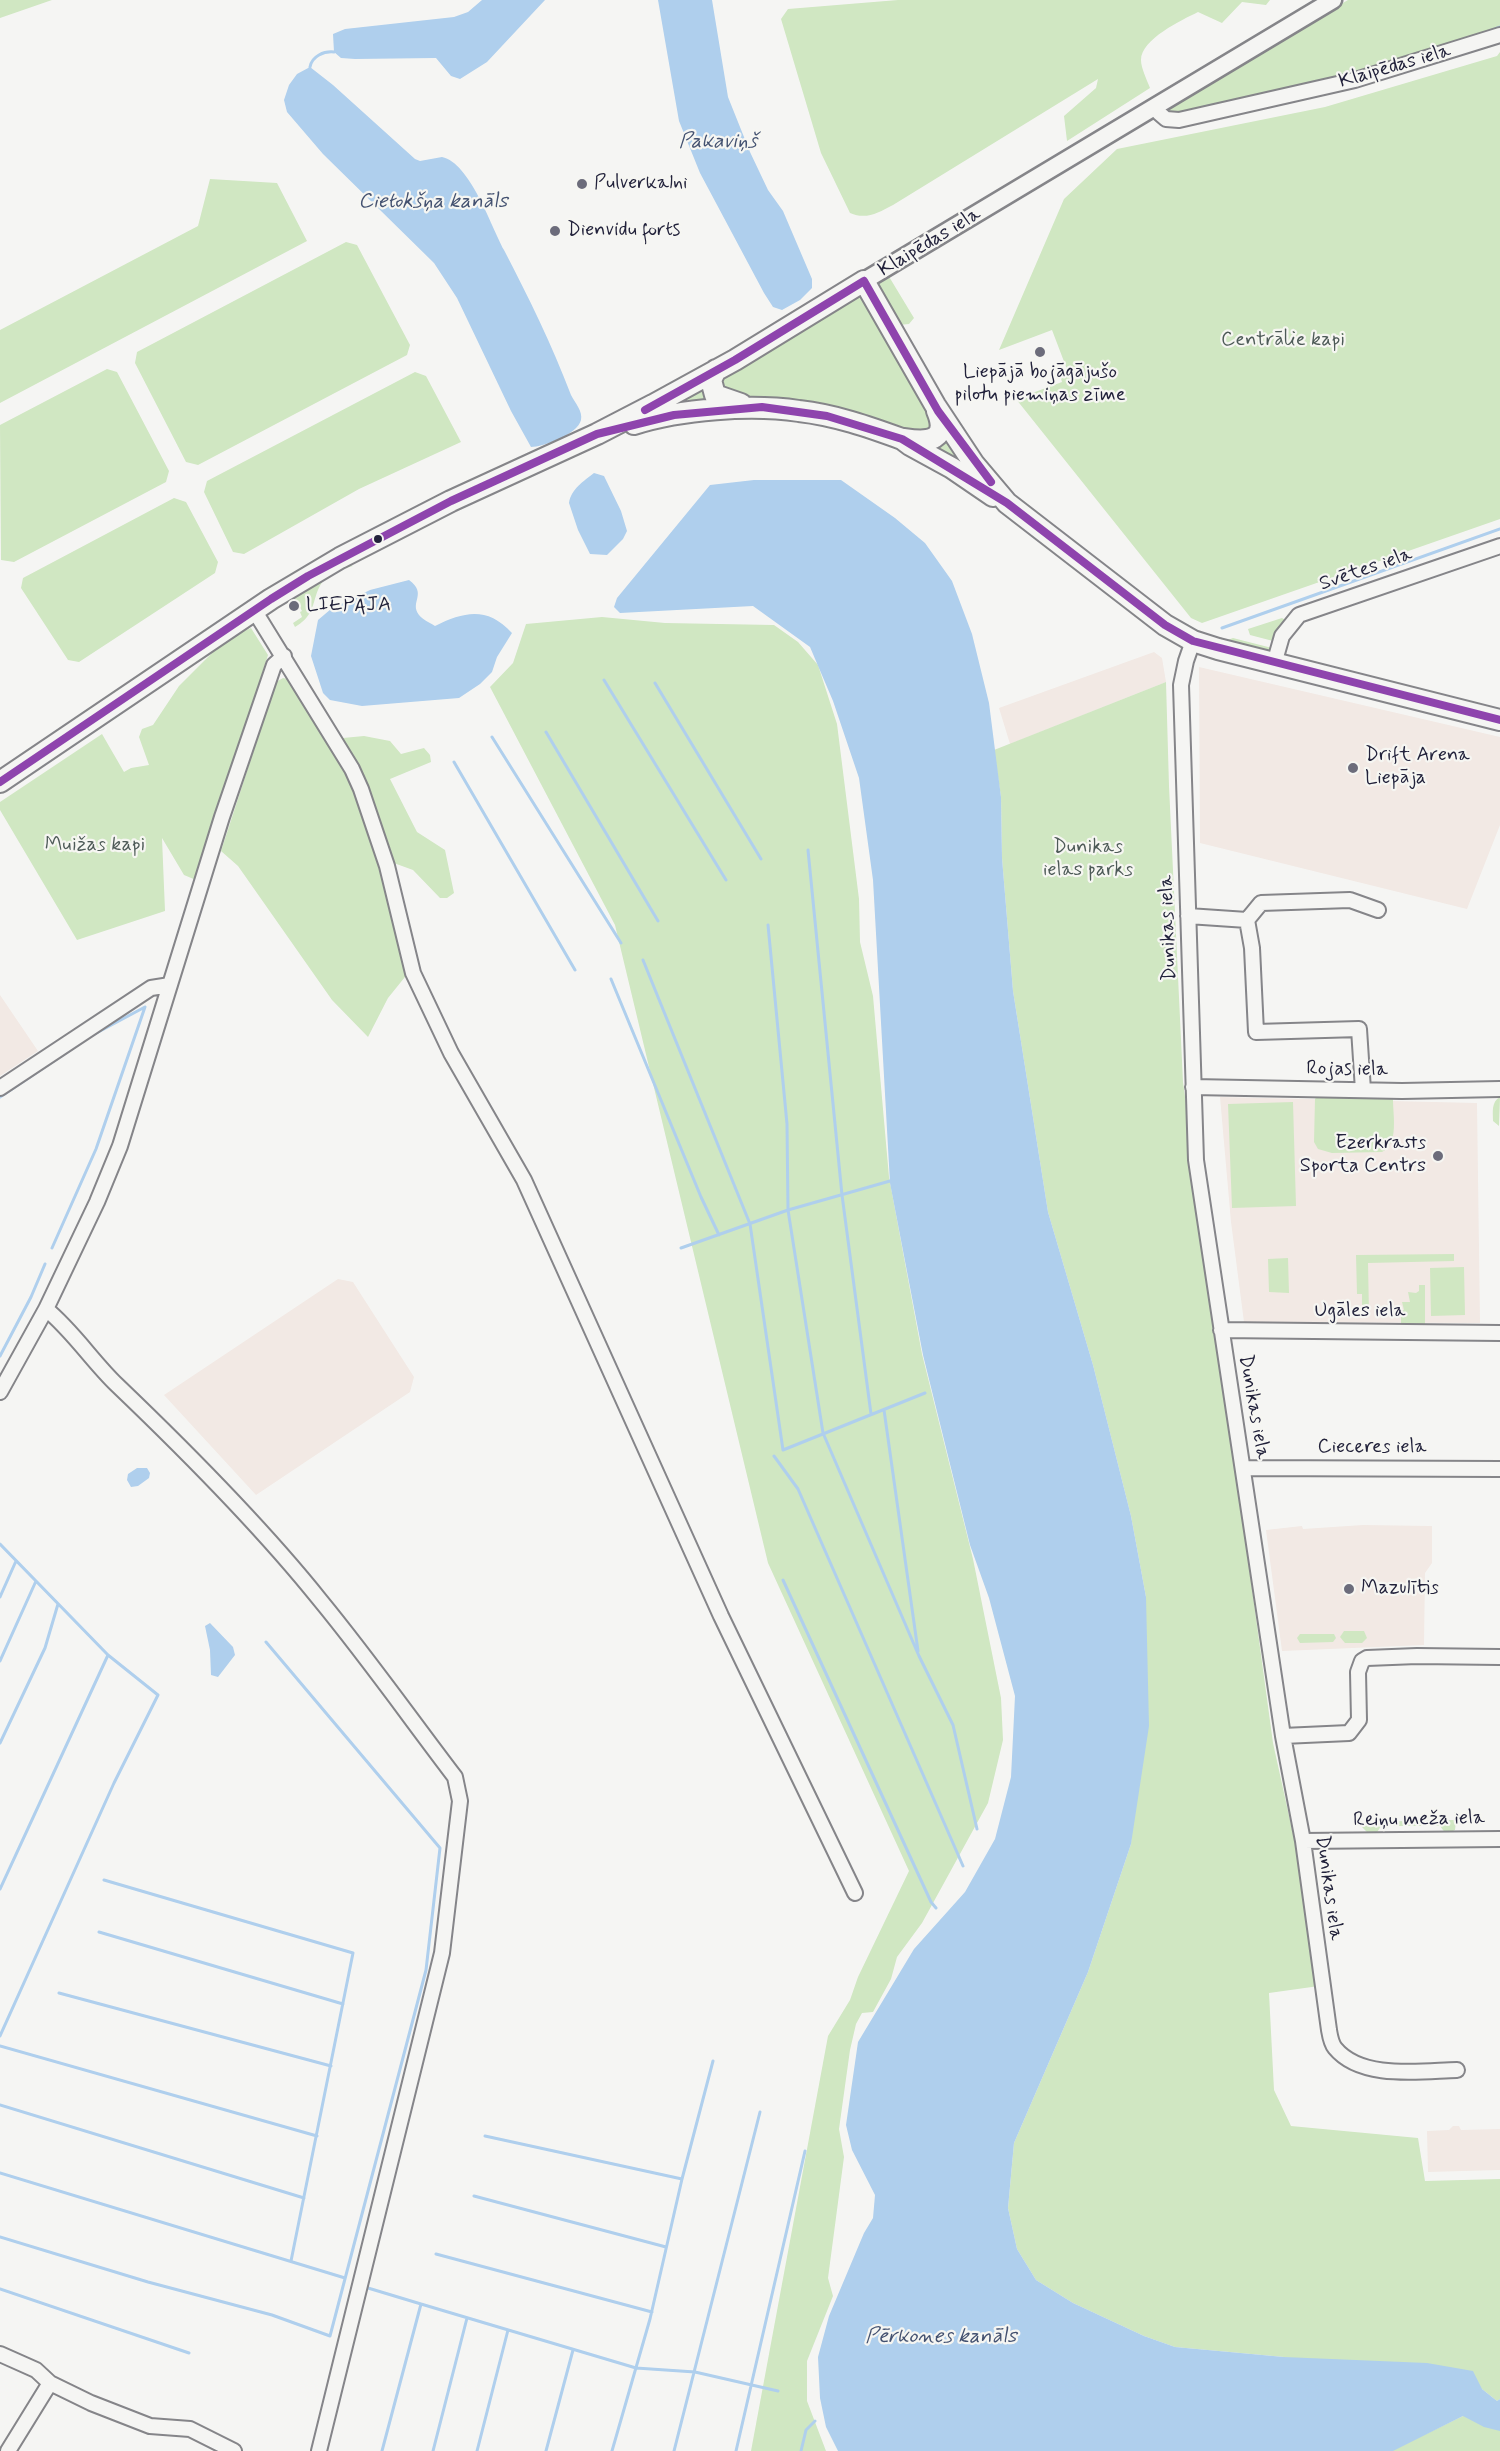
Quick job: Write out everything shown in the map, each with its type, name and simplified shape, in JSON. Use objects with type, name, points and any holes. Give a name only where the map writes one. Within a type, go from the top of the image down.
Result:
[{"type":"highway","name":"Klaipēdas iela","points":[[0,782],[308,576],[451,501],[597,434],[716,370],[864,281]]},
{"type":"highway","points":[[864,281],[935,405],[974,464],[1007,503],[1156,618],[1193,641],[1274,664],[1500,720]]},
{"type":"highway","points":[[716,370],[711,380],[715,395],[731,402],[827,416],[902,439],[922,442],[934,439],[940,431],[940,419],[935,405]]},
{"type":"highway","points":[[597,434],[674,415],[762,407]]},
{"type":"highway","points":[[902,439],[910,446],[952,468],[1007,503]]},
{"type":"main road","name":"Klaipēdas iela","points":[[864,281],[1333,0]]},
{"type":"street","name":"Klaipēdas iela","points":[[1156,105],[1159,113],[1166,119],[1179,120],[1355,80],[1500,35]]},
{"type":"street","name":"Svētes iela","points":[[1274,664],[1282,636],[1299,615],[1500,546]]},
{"type":"street","points":[[254,610],[352,769],[361,789],[399,904],[413,973],[451,1053],[524,1180],[721,1616],[855,1893]]},
{"type":"street","name":"Dunikas iela","points":[[1193,641],[1181,685],[1196,1160],[1283,1736],[1303,1841],[1324,2003],[1333,2046],[1346,2058],[1384,2072],[1457,2070]]},
{"type":"street","points":[[0,1392],[46,1309],[97,1202],[120,1146],[222,817],[274,664],[284,656]]},
{"type":"street","points":[[1363,1090],[1359,1029],[1256,1032],[1252,948],[1247,920],[1261,903],[1350,900],[1378,910]]},
{"type":"street","points":[[1188,916],[1247,920]]},
{"type":"street","points":[[0,1088],[151,988],[170,985]]},
{"type":"street","name":"Rojas iela","points":[[1193,1087],[1363,1090],[1500,1089]]},
{"type":"street","points":[[46,1309],[241,1512],[320,1599],[454,1777],[460,1801],[441,1953],[319,2451]]},
{"type":"street","name":"Ugāles iela","points":[[1221,1330],[1500,1333]]},
{"type":"street","name":"Cieceres iela","points":[[1244,1468],[1500,1469]]},
{"type":"street","points":[[1283,1736],[1349,1733],[1359,1720],[1358,1672],[1362,1661],[1367,1658],[1500,1657]]},
{"type":"street","name":"Reiņu meža iela","points":[[1303,1841],[1500,1839]]},
{"type":"street","points":[[0,2354],[36,2370],[50,2383],[91,2403],[150,2426],[190,2429],[234,2451]]},
{"type":"street","points":[[8,2451],[50,2383]]},
{"type":"shaded area","points":[[1154,652],[1162,658],[1166,682],[1010,744],[999,708]]},
{"type":"shaded area","points":[[1199,667],[1500,737],[1500,825],[1467,909],[1200,843]]},
{"type":"shaded area","points":[[0,995],[38,1051],[0,1076]]},
{"type":"shaded area","points":[[1220,1097],[1477,1103],[1480,1323],[1244,1322],[1231,1222]]},
{"type":"shaded area","points":[[338,1279],[353,1282],[414,1377],[410,1392],[256,1495],[164,1395]]},
{"type":"shaded area","name":"Mazulītis","points":[[1363,1525],[1432,1526],[1432,1563],[1425,1573],[1424,1645],[1282,1651],[1266,1530],[1302,1526],[1303,1529]]},
{"type":"shaded area","points":[[1453,2126],[1459,2126],[1461,2130],[1500,2129],[1500,2170],[1428,2172],[1427,2131],[1449,2130]]},
{"type":"green space","points":[[0,0],[52,0],[0,18]]},
{"type":"green space","points":[[898,0],[1270,0],[1266,5],[1242,2],[1222,23],[1198,12],[1164,31],[1148,45],[1141,60],[1150,88],[1067,141],[1064,116],[1096,88],[1098,79],[893,205],[872,215],[861,216],[850,213],[821,153],[781,19],[788,9]]},
{"type":"green space","points":[[1348,0],[1500,0],[1500,32],[1353,79],[1170,116],[1167,107]]},
{"type":"green space","name":"Centrālie kapi","points":[[1500,52],[1500,519],[1202,623],[1191,618],[1016,399],[1062,382],[1060,375],[1068,372],[1052,330],[999,350],[1064,199],[1117,149],[1325,107],[1497,56]]},
{"type":"green space","points":[[210,179],[277,183],[307,241],[0,403],[0,330],[198,226]]},
{"type":"green space","points":[[346,242],[357,245],[410,345],[407,355],[198,465],[186,462],[135,363],[137,352]]},
{"type":"green space","points":[[888,275],[914,318],[909,324],[899,325],[878,290],[881,280]]},
{"type":"green space","points":[[852,297],[863,298],[930,410],[931,429],[925,435],[722,392],[720,377]]},
{"type":"green space","points":[[107,369],[117,372],[169,471],[166,482],[14,562],[1,560],[0,425]]},
{"type":"green space","points":[[415,372],[426,376],[461,442],[359,489],[244,554],[233,552],[204,492],[207,481]]},
{"type":"green space","points":[[707,383],[714,400],[672,406]]},
{"type":"green space","points":[[944,433],[957,455],[958,458],[934,447]]},
{"type":"green space","points":[[174,498],[186,502],[218,562],[215,573],[79,662],[68,660],[21,588],[23,578]]},
{"type":"green space","points":[[347,564],[353,566],[337,571],[326,578],[320,586],[311,612],[295,627],[293,623],[302,617],[300,612],[302,611],[295,599],[284,604],[282,601]]},
{"type":"green space","points":[[602,617],[665,623],[774,625],[798,642],[818,665],[837,724],[859,899],[860,942],[873,996],[889,1177],[922,1354],[973,1559],[1001,1698],[1003,1740],[988,1803],[922,1923],[897,1957],[891,1979],[873,2012],[862,2013],[856,2024],[839,2129],[844,2157],[828,2278],[833,2296],[807,2361],[807,2401],[826,2451],[751,2451],[828,2036],[850,2000],[858,1977],[909,1871],[768,1563],[615,925],[490,687],[513,663],[526,624]]},
{"type":"green space","points":[[1282,618],[1287,621],[1273,641],[1250,635],[1248,629]]},
{"type":"green space","name":"Muižas kapi","points":[[251,628],[268,655],[196,880],[184,875],[162,838],[165,911],[77,940],[0,810],[0,802],[102,734],[124,772],[131,768],[149,765],[139,737],[142,729],[153,725],[179,686],[226,639]]},
{"type":"green space","points":[[1233,638],[1272,648],[1266,652],[1225,641]]},
{"type":"green space","points":[[283,678],[293,680],[347,769],[382,868],[409,972],[388,998],[368,1037],[332,1000],[238,866],[221,851],[276,682]]},
{"type":"green space","name":"Dunikas ielas parks","points":[[1166,682],[1183,1082],[1273,1743],[1297,1852],[1301,1859],[1319,1986],[1269,1993],[1274,2090],[1291,2126],[1418,2138],[1425,2181],[1500,2179],[1500,2399],[1497,2401],[1482,2389],[1284,2357],[1175,2347],[1144,2336],[1073,2303],[1036,2280],[1017,2249],[1008,2208],[1014,2143],[1088,1972],[1131,1844],[1146,1597],[1131,1516],[1093,1365],[1048,1212],[1013,991],[1002,858],[1001,797],[994,750]]},
{"type":"green space","points":[[364,736],[390,741],[401,754],[424,748],[430,755],[431,762],[390,779],[417,832],[445,850],[454,893],[447,898],[440,898],[413,870],[391,862],[357,767],[343,738]]},
{"type":"green space","points":[[1318,1095],[1389,1096],[1393,1100],[1394,1129],[1391,1143],[1382,1152],[1332,1153],[1318,1149],[1314,1142],[1315,1099]]},
{"type":"green space","points":[[1500,1097],[1499,1126],[1493,1121],[1493,1111],[1495,1102]]},
{"type":"green space","points":[[1293,1102],[1296,1206],[1232,1208],[1228,1104]]},
{"type":"green space","points":[[1454,1254],[1454,1261],[1368,1263],[1369,1314],[1362,1314],[1362,1294],[1357,1294],[1356,1255]]},
{"type":"green space","points":[[1288,1258],[1289,1293],[1269,1292],[1268,1259]]},
{"type":"green space","points":[[1464,1267],[1465,1315],[1431,1316],[1430,1268]]},
{"type":"green space","points":[[1419,1285],[1425,1285],[1425,1325],[1401,1325],[1401,1311],[1404,1310],[1402,1302],[1410,1302],[1408,1292],[1416,1293],[1419,1291]]},
{"type":"green space","points":[[1344,1631],[1364,1631],[1367,1638],[1362,1643],[1345,1643],[1340,1637]]},
{"type":"green space","points":[[1300,1634],[1334,1634],[1336,1638],[1333,1642],[1300,1643],[1297,1638]]},
{"type":"green space","points":[[1454,1812],[1457,1813],[1455,1830],[1446,1834],[1440,1826],[1381,1826],[1376,1834],[1369,1834],[1362,1827],[1362,1822],[1454,1820]]},
{"type":"green space","points":[[1500,2414],[1500,2451],[1369,2451],[1428,2433],[1463,2416]]},
{"type":"water","points":[[482,0],[545,0],[487,62],[460,79],[451,76],[436,58],[355,59],[341,58],[334,52],[333,34],[345,29],[454,17],[468,12]]},
{"type":"water","name":"Pakaviņš","points":[[658,0],[712,0],[728,97],[750,152],[768,190],[783,211],[812,279],[812,288],[800,300],[782,310],[773,307],[764,293],[700,173],[679,121]]},
{"type":"water","name":"Cietokšņa kanāls","points":[[310,67],[415,159],[420,161],[442,157],[462,171],[479,197],[580,410],[581,420],[567,435],[543,445],[531,447],[511,411],[457,298],[434,263],[323,154],[287,112],[284,100],[289,85],[297,74]]},
{"type":"water","points":[[594,473],[604,476],[621,511],[627,531],[623,539],[607,555],[590,554],[578,530],[569,503],[575,489]]},
{"type":"water","name":"Pērkones kanāls","points":[[754,480],[841,480],[895,518],[925,543],[952,581],[972,634],[989,703],[1001,797],[1002,858],[1013,991],[1048,1212],[1093,1365],[1131,1516],[1146,1597],[1149,1726],[1131,1844],[1088,1972],[1014,2143],[1008,2208],[1017,2249],[1036,2280],[1073,2303],[1144,2336],[1175,2347],[1284,2357],[1427,2363],[1473,2371],[1482,2389],[1497,2401],[1500,2399],[1500,2431],[1484,2427],[1463,2416],[1393,2451],[838,2451],[826,2427],[820,2398],[818,2357],[829,2316],[864,2233],[873,2218],[875,2195],[852,2150],[846,2125],[858,2042],[914,1949],[965,1892],[995,1839],[1011,1777],[1015,1696],[989,1598],[970,1545],[923,1355],[890,1183],[873,880],[859,778],[833,701],[810,647],[753,606],[620,613],[614,607],[617,598],[710,485]]},
{"type":"water","points":[[409,580],[418,594],[416,610],[419,615],[435,626],[456,617],[475,614],[494,619],[512,633],[497,657],[492,672],[480,684],[459,698],[362,706],[330,700],[323,693],[311,656],[318,620],[331,609],[370,590]]},
{"type":"water","points":[[137,1468],[147,1468],[150,1473],[149,1478],[138,1486],[131,1487],[127,1480],[128,1474]]},
{"type":"water","points":[[210,1623],[233,1647],[235,1655],[218,1677],[211,1675],[210,1650],[205,1626]]},
{"type":"waterway","points":[[1490,31],[1500,27]]},
{"type":"waterway","points":[[310,67],[319,55],[334,52]]},
{"type":"waterway","points":[[1204,107],[1234,101]]},
{"type":"waterway","points":[[1222,628],[1500,529]]},
{"type":"waterway","points":[[604,680],[726,880]]},
{"type":"waterway","points":[[655,683],[761,859]]},
{"type":"waterway","points":[[546,732],[658,921]]},
{"type":"waterway","points":[[492,737],[621,943]]},
{"type":"waterway","points":[[454,762],[575,970]]},
{"type":"waterway","points":[[808,850],[842,1195],[871,1414]]},
{"type":"waterway","points":[[768,925],[787,1124],[788,1210],[823,1433],[919,1656],[953,1725],[977,1829]]},
{"type":"waterway","points":[[643,960],[750,1224],[783,1450],[925,1393]]},
{"type":"waterway","points":[[611,979],[701,1197],[719,1235]]},
{"type":"waterway","points":[[52,1248],[96,1149],[145,1007],[87,1038]]},
{"type":"waterway","points":[[0,1097],[79,1044]]},
{"type":"waterway","points":[[681,1248],[788,1210],[890,1181]]},
{"type":"waterway","points":[[0,1356],[31,1297],[45,1264]]},
{"type":"waterway","points":[[884,1410],[918,1651]]},
{"type":"waterway","points":[[774,1456],[798,1489],[963,1866]]},
{"type":"waterway","points":[[0,1544],[108,1655],[158,1695],[114,1783],[0,2036]]},
{"type":"waterway","points":[[0,1597],[16,1561]]},
{"type":"waterway","points":[[783,1580],[931,1902],[936,1908]]},
{"type":"waterway","points":[[0,1661],[36,1581]]},
{"type":"waterway","points":[[0,1743],[45,1648],[58,1604]]},
{"type":"waterway","points":[[0,2237],[148,2282],[272,2315],[330,2336],[426,1970],[440,1848],[266,1642]]},
{"type":"waterway","points":[[0,1889],[108,1655]]},
{"type":"waterway","points":[[104,1880],[353,1953],[291,2261]]},
{"type":"waterway","points":[[99,1932],[343,2004]]},
{"type":"waterway","points":[[59,1993],[331,2066]]},
{"type":"waterway","points":[[0,2046],[317,2136]]},
{"type":"waterway","points":[[612,2451],[650,2319],[682,2179],[713,2061]]},
{"type":"waterway","points":[[0,2105],[304,2198]]},
{"type":"waterway","points":[[674,2451],[760,2112]]},
{"type":"waterway","points":[[485,2136],[682,2179]]},
{"type":"waterway","points":[[736,2451],[805,2151]]},
{"type":"waterway","points":[[0,2173],[345,2278]]},
{"type":"waterway","points":[[474,2196],[666,2247]]},
{"type":"waterway","points":[[436,2254],[652,2312]]},
{"type":"waterway","points":[[368,2288],[421,2304]]},
{"type":"waterway","points":[[0,2289],[189,2353]]},
{"type":"waterway","points":[[382,2451],[421,2304],[636,2368],[695,2372],[778,2391]]},
{"type":"waterway","points":[[433,2451],[467,2318]]},
{"type":"waterway","points":[[477,2451],[508,2330]]},
{"type":"waterway","points":[[546,2451],[573,2350]]},
{"type":"waterway","points":[[801,2451],[806,2430],[815,2421]]},
{"type":"transit line","points":[[864,281],[938,411],[991,482]]},
{"type":"transit line","points":[[645,410],[735,360],[864,281]]},
{"type":"transit line","points":[[0,782],[271,599],[308,576],[451,501],[597,434],[674,415],[762,407],[827,416],[902,439],[1007,503],[1165,625],[1193,641],[1500,720]]},
{"type":"place","name":"Pulverkalni","points":[[582,184]]},
{"type":"place","name":"Dienvidu forts","points":[[555,231]]},
{"type":"place","name":"Liepājā bojāgājušo pilotu piemiņas zīme","points":[[1040,352]]},
{"type":"place","name":"LIEPĀJA","points":[[294,606]]},
{"type":"place","name":"Drift Arena Liepāja","points":[[1353,768]]},
{"type":"place","name":"Ezerkrasts Sporta Centrs","points":[[1438,1156]]},
{"type":"place","name":"Mazulītis","points":[[1349,1589]]}]
